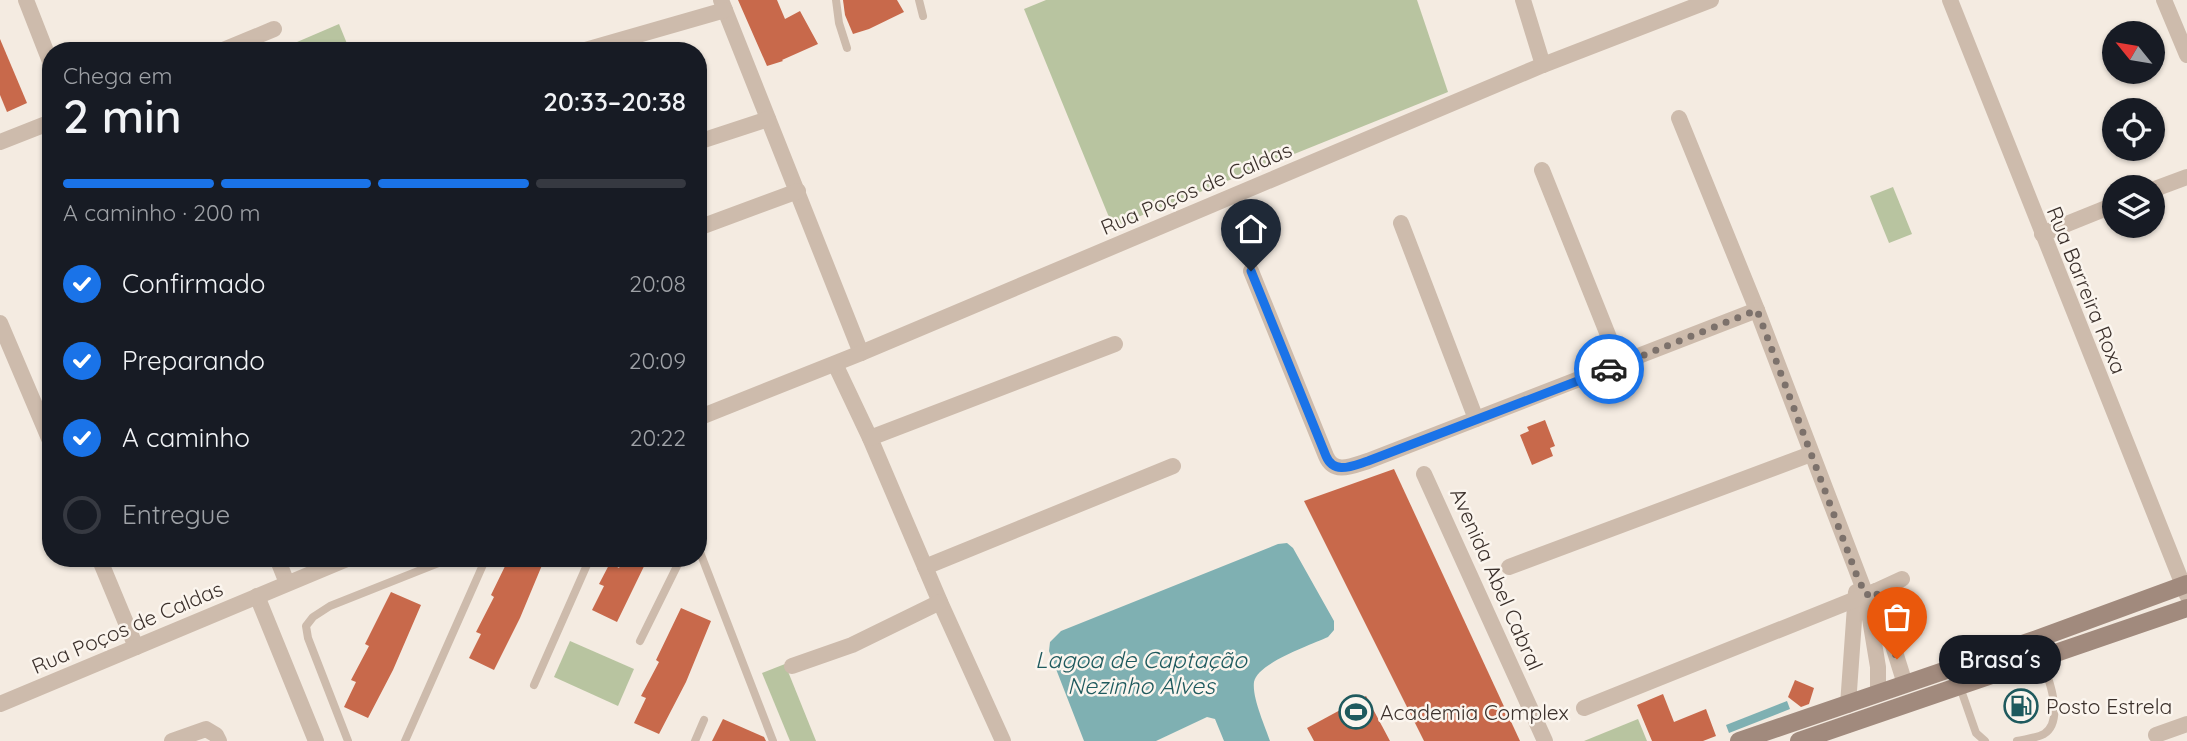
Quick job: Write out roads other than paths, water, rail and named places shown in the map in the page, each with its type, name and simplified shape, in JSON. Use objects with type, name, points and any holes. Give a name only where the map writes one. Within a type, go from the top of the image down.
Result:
[{"type":"main road","points":[[1739,741],[2186,588]]},
{"type":"main road","points":[[1799,741],[2187,608]]},
{"type":"street","points":[[42,42],[27,3],[45,0]]},
{"type":"street","points":[[1523,0],[1543,65]]},
{"type":"street","name":"Rua Poços de Caldas","points":[[707,414],[861,354],[1543,65],[1711,0]]},
{"type":"street","name":"Rua Barreira Roxa","points":[[1950,0],[2186,588]]},
{"type":"street","points":[[2164,0],[2187,55]]},
{"type":"street","points":[[610,42],[723,5],[861,354]]},
{"type":"street","points":[[243,42],[274,29]]},
{"type":"street","points":[[1679,118],[1757,310],[1857,576],[1906,684]]},
{"type":"street","points":[[707,139],[768,119]]},
{"type":"street","points":[[0,142],[42,126]]},
{"type":"street","points":[[1542,170],[1620,365]]},
{"type":"street","points":[[2165,185],[2187,177]]},
{"type":"street","points":[[707,226],[798,191]]},
{"type":"street","points":[[2042,234],[2102,210]]},
{"type":"street","points":[[1401,223],[1476,419]]},
{"type":"street","points":[[1251,271],[1326,456],[1331,465],[1345,468],[1620,365],[1757,310]]},
{"type":"street","points":[[0,323],[42,422]]},
{"type":"street","points":[[874,437],[1115,344]]},
{"type":"street","points":[[838,362],[874,437],[928,565],[940,602],[1003,741]]},
{"type":"street","points":[[1509,568],[1811,454]]},
{"type":"street","points":[[928,565],[1173,466]]},
{"type":"street","name":"Avenida Abel Cabral","points":[[1424,474],[1545,741]]},
{"type":"street","points":[[103,567],[136,647]]},
{"type":"street","points":[[281,567],[287,583]]},
{"type":"street","name":"Rua Poços de Caldas","points":[[0,704],[327,567]]},
{"type":"street","points":[[1584,708],[1902,579]]},
{"type":"street","points":[[1866,595],[1878,667],[1878,694]]},
{"type":"street","points":[[1848,705],[1866,595]]},
{"type":"street","points":[[257,596],[316,741]]},
{"type":"street","points":[[792,666],[852,645],[940,602]]},
{"type":"street","points":[[2156,736],[2187,724]]},
{"type":"street","points":[[172,741],[206,729],[216,735],[219,741]]},
{"type":"lane","points":[[836,0],[839,23],[847,48]]},
{"type":"lane","points":[[919,0],[923,16]]},
{"type":"lane","points":[[348,741],[308,638],[306,626],[313,617],[330,606],[428,567]]},
{"type":"lane","points":[[405,740],[482,567]]},
{"type":"lane","points":[[534,685],[586,567]]},
{"type":"lane","points":[[640,641],[677,567]]},
{"type":"lane","points":[[706,567],[773,741]]},
{"type":"lane","points":[[2017,741],[2043,734],[2056,716],[2055,703],[2035,640]]},
{"type":"lane","points":[[1953,667],[1976,733],[1985,741]]},
{"type":"lane","points":[[695,741],[704,720]]},
{"type":"water","name":"Lagoa de Captação Nezinho Alves","points":[[1287,543],[1293,548],[1334,621],[1334,630],[1328,637],[1274,662],[1257,675],[1254,682],[1255,696],[1270,741],[1224,741],[1215,719],[1207,717],[1156,741],[1084,741],[1049,651],[1050,642],[1061,631],[1278,544]]},
{"type":"water","points":[[1787,701],[1790,709],[1729,733],[1726,725]]},
{"type":"place","name":"Brasa´s","points":[[1897,659]]},
{"type":"place","name":"Posto Estrela","points":[[2021,706]]},
{"type":"place","name":"Academia Complex","points":[[1356,712]]}]
